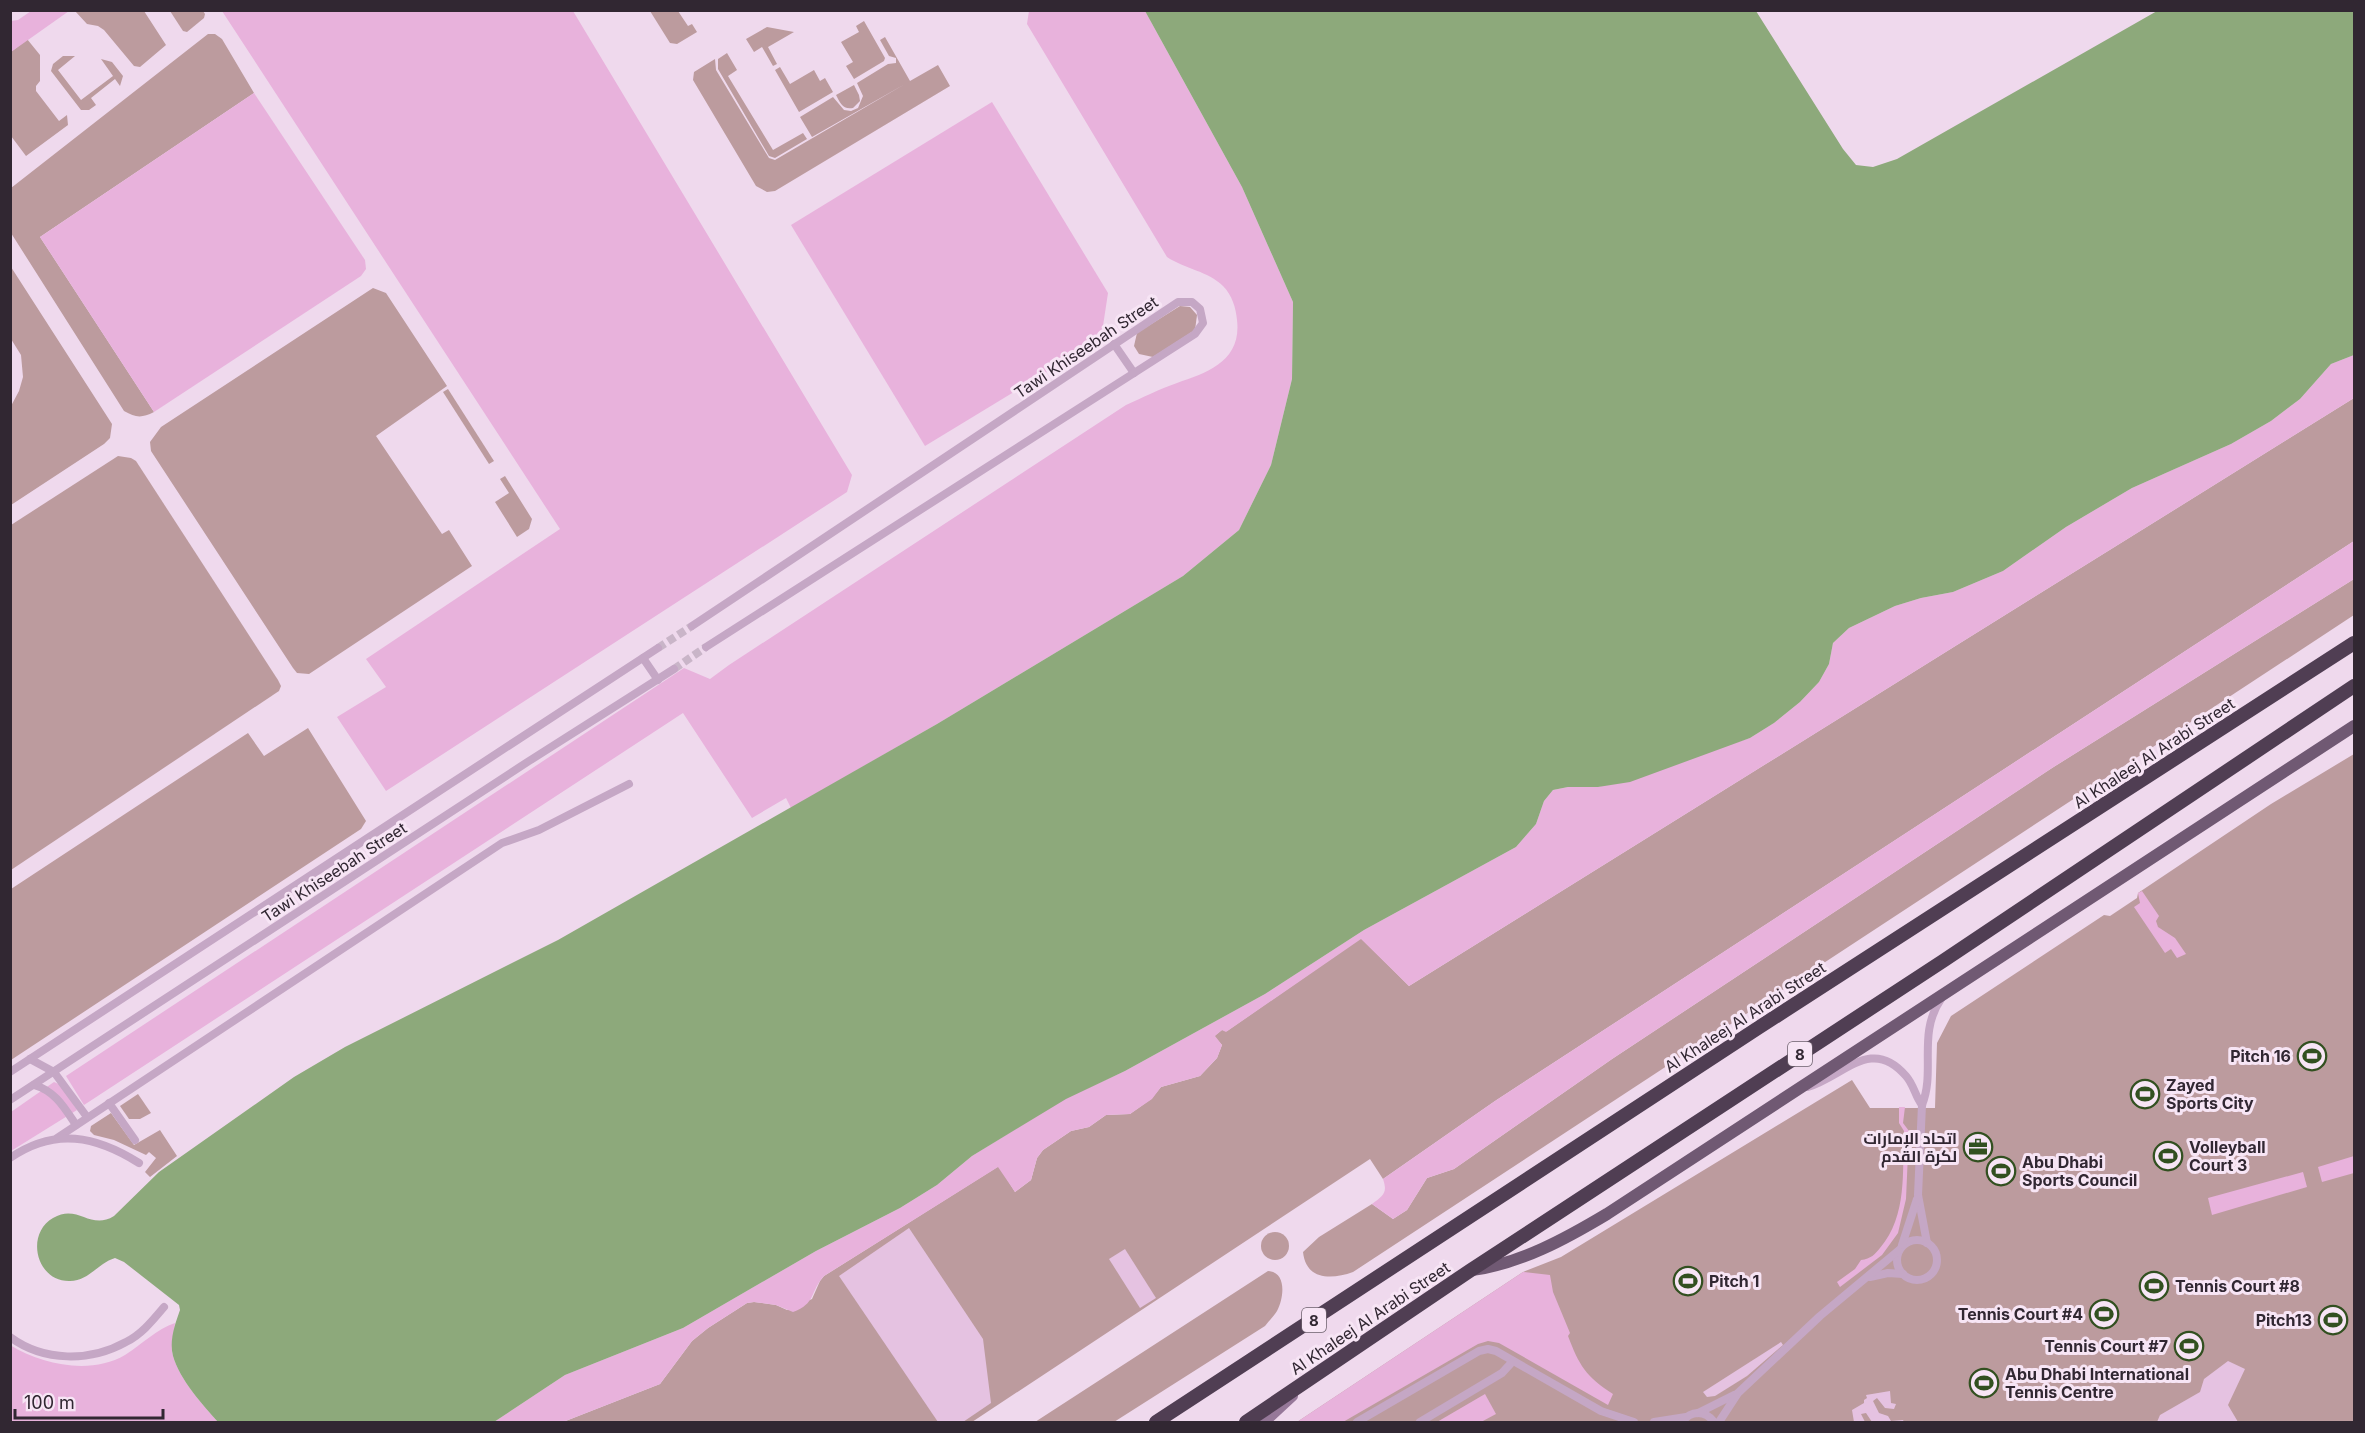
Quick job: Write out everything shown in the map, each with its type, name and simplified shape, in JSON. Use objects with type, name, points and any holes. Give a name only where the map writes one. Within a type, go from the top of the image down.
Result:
[{"type":"highway","name":"Al Khaleej Al Arabi Street","points":[[1156,1422],[1796,1003],[2355,643]]},
{"type":"highway","name":"Al Khaleej Al Arabi Street","points":[[1245,1422],[2355,686]]},
{"type":"main road","points":[[1471,1270],[1499,1265],[1520,1258],[1599,1219],[2355,726]]},
{"type":"street","name":"Tawi Khiseebah Street","points":[[692,626],[1178,303],[1191,302],[1202,312],[1203,323],[1195,334],[706,648]]},
{"type":"street","points":[[1114,344],[1134,373]]},
{"type":"street","name":"Tawi Khiseebah Street","points":[[10,1072],[658,648]]},
{"type":"street","points":[[643,658],[658,680]]},
{"type":"street","name":"Tawi Khiseebah Street","points":[[10,1100],[674,669]]},
{"type":"street","points":[[10,1158],[26,1148],[57,1138],[502,843],[547,827],[629,784]]},
{"type":"street","points":[[1866,1279],[1880,1274],[1902,1274],[1917,1280],[1931,1274],[1936,1265],[1936,1255],[1928,1243],[1918,1195],[1922,1105],[1926,1093],[1930,1021],[1936,1006],[1946,993]]},
{"type":"street","points":[[30,1059],[54,1071],[87,1117]]},
{"type":"street","points":[[1801,1088],[1818,1083],[1852,1063],[1874,1059],[1889,1063],[1901,1071],[1911,1082],[1922,1105]]},
{"type":"street","points":[[34,1085],[49,1090],[59,1099],[76,1125]]},
{"type":"street","points":[[109,1103],[135,1140]]},
{"type":"street","points":[[57,1138],[79,1138],[100,1143],[139,1163]]},
{"type":"street","points":[[1902,1274],[1897,1266],[1900,1248],[1918,1195]]},
{"type":"street","points":[[1719,1422],[1738,1393],[1820,1316],[1900,1248],[1914,1240],[1928,1243]]},
{"type":"street","points":[[10,1337],[30,1348],[63,1356],[80,1357],[104,1352],[128,1342],[148,1327],[164,1307]]},
{"type":"street","points":[[1357,1422],[1479,1351],[1492,1349],[1601,1411],[1634,1422]]},
{"type":"street","points":[[1420,1422],[1502,1373],[1513,1361]]},
{"type":"street","points":[[1265,1422],[1312,1378]]},
{"type":"street","points":[[1654,1422],[1684,1420],[1738,1393]]},
{"type":"street","points":[[1698,1413],[1706,1415],[1714,1422]]},
{"type":"shaded area","points":[[75,11],[144,11],[166,45],[140,67],[134,66],[104,30],[87,24]]},
{"type":"shaded area","points":[[170,11],[203,11],[205,14],[204,18],[187,32],[183,31]]},
{"type":"shaded area","points":[[650,11],[678,11],[688,26],[692,24],[697,32],[677,44],[670,43]]},
{"type":"shaded area","points":[[1145,11],[1756,11],[1843,149],[1856,165],[1873,167],[1897,159],[2157,11],[2354,11],[2354,355],[2331,364],[2300,399],[2271,421],[2231,444],[2132,488],[2066,527],[2003,571],[1953,592],[1895,606],[1849,628],[1833,643],[1829,664],[1819,682],[1800,702],[1774,723],[1750,738],[1630,782],[1553,790],[1544,801],[1536,824],[1516,847],[1364,930],[1265,994],[1125,1071],[1066,1099],[972,1156],[937,1185],[900,1208],[816,1251],[683,1328],[565,1375],[494,1422],[218,1422],[186,1383],[173,1356],[172,1339],[180,1310],[179,1305],[124,1262],[115,1258],[77,1280],[58,1279],[49,1274],[42,1266],[38,1256],[37,1245],[44,1225],[62,1214],[70,1213],[98,1221],[114,1216],[159,1172],[294,1077],[345,1047],[558,940],[937,724],[1183,576],[1239,530],[1271,465],[1292,379],[1293,302],[1242,187]]},
{"type":"shaded area","points":[[864,21],[885,58],[884,61],[854,79],[846,66],[853,62],[841,42],[859,32],[856,26]]},
{"type":"shaded area","points":[[767,27],[794,32],[768,47],[777,64],[773,66],[762,47],[754,52],[746,39]]},
{"type":"shaded area","points":[[208,34],[215,34],[222,39],[254,93],[40,237],[154,412],[136,416],[124,411],[11,233],[11,188]]},
{"type":"shaded area","points":[[885,37],[910,81],[938,65],[950,86],[775,191],[767,192],[756,186],[693,80],[694,72],[715,59],[716,70],[769,158],[775,160],[905,84],[812,137],[800,117],[833,97],[844,110],[851,111],[858,108],[863,96],[857,83],[888,64],[896,63],[896,58],[889,56],[880,40]]},
{"type":"shaded area","points":[[27,39],[40,55],[40,81],[36,86],[36,91],[59,121],[67,115],[68,125],[26,156],[11,136],[11,52]]},
{"type":"shaded area","points":[[727,53],[737,70],[728,76],[773,150],[803,133],[807,139],[775,158],[769,156],[718,69],[718,59]]},
{"type":"shaded area","points":[[63,56],[75,56],[58,70],[81,100],[113,76],[101,59],[112,62],[123,76],[120,86],[115,79],[91,98],[96,105],[89,110],[81,110],[51,71],[53,64]]},
{"type":"shaded area","points":[[780,67],[790,84],[814,70],[820,81],[825,78],[833,92],[799,112],[775,70]]},
{"type":"shaded area","points":[[854,85],[860,101],[853,108],[844,107],[836,95]]},
{"type":"shaded area","points":[[11,267],[112,424],[110,438],[104,444],[11,505],[11,406],[23,377],[21,355],[11,339]]},
{"type":"shaded area","points":[[373,288],[386,293],[447,386],[376,436],[442,534],[449,530],[472,566],[309,674],[297,673],[151,451],[150,442],[161,427]]},
{"type":"shaded area","points":[[1180,306],[1190,307],[1197,315],[1195,330],[1153,357],[1139,354],[1134,346],[1137,333]]},
{"type":"shaded area","points":[[448,389],[494,461],[489,464],[443,392]]},
{"type":"shaded area","points":[[2354,398],[2354,541],[1495,1101],[1383,1179],[1370,1159],[972,1422],[563,1422],[660,1384],[692,1341],[747,1303],[776,1305],[787,1310],[812,1299],[824,1276],[999,1166],[1015,1192],[1031,1180],[1037,1158],[1043,1150],[1071,1131],[1089,1127],[1106,1115],[1130,1114],[1151,1099],[1161,1087],[1200,1076],[1217,1058],[1222,1045],[1214,1036],[1222,1030],[1227,1031],[1361,938],[1409,986]]},
{"type":"shaded area","points":[[118,456],[136,461],[281,686],[279,691],[11,870],[11,525]]},
{"type":"shaded area","points":[[505,476],[532,519],[529,529],[517,537],[495,502],[509,493],[500,479]]},
{"type":"shaded area","points":[[2354,579],[2354,615],[1353,1272],[1328,1277],[1314,1273],[1309,1268],[1303,1252],[1319,1237],[1372,1204],[1393,1219],[1407,1210],[1427,1178],[1454,1169],[1612,1059],[2052,768]]},
{"type":"shaded area","points":[[308,728],[366,821],[361,829],[11,1060],[11,889],[248,733],[264,756]]},
{"type":"shaded area","name":"Zayed Sports City","points":[[2354,754],[2354,1422],[1297,1422],[1523,1272],[1561,1257],[1852,1080],[1870,1108],[1935,1108],[1937,1043],[1951,1016],[2104,915],[2110,916],[2137,898],[2138,893],[2271,804]]},
{"type":"shaded area","points":[[138,1094],[151,1113],[140,1119],[129,1119],[120,1106]]},
{"type":"shaded area","points":[[111,1113],[134,1145],[160,1130],[177,1156],[150,1177],[145,1172],[156,1158],[149,1152],[146,1155],[114,1140],[94,1135],[90,1131],[91,1126]]},
{"type":"shaded area","points":[[909,1228],[983,1339],[991,1403],[963,1422],[938,1422],[839,1276]]},
{"type":"shaded area","points":[[1275,1232],[1285,1236],[1289,1246],[1285,1256],[1275,1260],[1265,1256],[1261,1246],[1265,1236]]},
{"type":"shaded area","points":[[1125,1249],[1156,1298],[1140,1308],[1109,1259]]},
{"type":"shaded area","points":[[1268,1271],[1278,1276],[1282,1293],[1277,1311],[1265,1326],[1114,1422],[1035,1422]]},
{"type":"shaded area","points":[[1781,1342],[1783,1345],[1747,1376],[1715,1396],[1707,1397],[1703,1392]]},
{"type":"shaded area","points":[[2228,1361],[2245,1369],[2228,1405],[2238,1422],[2157,1422],[2160,1415],[2200,1392],[2204,1379]]},
{"type":"shaded area","points":[[1890,1391],[1891,1403],[1896,1404],[1894,1409],[1885,1408],[1877,1398],[1873,1401],[1879,1413],[1888,1416],[1891,1421],[1903,1420],[1904,1422],[1872,1422],[1866,1413],[1861,1414],[1865,1422],[1854,1422],[1852,1410],[1864,1403],[1866,1395]]},
{"type":"sand","points":[[31,11],[69,11],[11,52],[11,21],[18,20]]},
{"type":"sand","points":[[222,11],[573,11],[852,475],[847,492],[386,791],[337,717],[386,687],[366,659],[560,529]]},
{"type":"sand","points":[[1029,11],[1145,11],[1242,187],[1293,302],[1292,379],[1271,465],[1239,530],[1183,576],[937,724],[791,808],[786,798],[752,818],[683,713],[84,1105],[66,1076],[684,668],[710,679],[1126,405],[1200,375],[1220,363],[1228,355],[1234,346],[1237,334],[1236,311],[1229,293],[1217,281],[1167,257],[1027,24]]},
{"type":"sand","points":[[254,93],[365,260],[366,269],[361,276],[154,412],[40,237]]},
{"type":"sand","points":[[992,102],[1108,293],[1101,339],[925,446],[791,225]]},
{"type":"sand","points":[[2354,355],[2354,398],[1409,986],[1361,939],[1226,1032],[1222,1030],[1215,1036],[1222,1045],[1217,1058],[1200,1076],[1161,1087],[1152,1099],[1130,1114],[1106,1115],[1089,1127],[1071,1131],[1043,1150],[1037,1158],[1031,1180],[1015,1192],[998,1167],[824,1276],[809,1301],[800,1309],[793,1312],[776,1305],[747,1303],[708,1328],[692,1341],[660,1384],[563,1422],[494,1422],[565,1375],[683,1328],[816,1251],[900,1208],[937,1185],[972,1156],[1066,1098],[1125,1071],[1265,994],[1364,930],[1516,847],[1536,824],[1544,801],[1553,790],[1568,787],[1598,787],[1750,738],[1774,723],[1800,702],[1819,682],[1829,664],[1833,643],[1849,628],[1895,606],[1953,592],[2003,571],[2066,527],[2132,488],[2231,444],[2271,421],[2300,399],[2331,364]]},
{"type":"sand","points":[[2354,541],[2354,579],[2052,768],[1612,1059],[1454,1169],[1427,1178],[1407,1210],[1393,1219],[1372,1204],[1384,1194],[1383,1179],[1495,1101]]},
{"type":"sand","points":[[2142,891],[2159,916],[2156,921],[2158,927],[2175,938],[2186,954],[2177,958],[2171,949],[2165,953],[2134,907],[2140,903],[2138,893]]},
{"type":"sand","points":[[54,1082],[61,1085],[77,1110],[11,1151],[11,1112]]},
{"type":"sand","points":[[1899,1107],[1905,1107],[1903,1123],[1909,1131],[1906,1199],[1898,1233],[1882,1255],[1840,1287],[1837,1282],[1855,1269],[1861,1260],[1876,1252],[1889,1235],[1895,1221],[1903,1177],[1904,1131],[1899,1123]]},
{"type":"sand","points":[[2354,1156],[2354,1173],[2322,1182],[2318,1167]]},
{"type":"sand","points":[[2303,1172],[2307,1187],[2212,1215],[2208,1198]]},
{"type":"sand","points":[[1523,1272],[1550,1275],[1553,1292],[1570,1333],[1568,1336],[1580,1363],[1596,1382],[1613,1394],[1608,1405],[1499,1343],[1488,1341],[1478,1344],[1343,1422],[1297,1422]]},
{"type":"sand","points":[[175,1323],[172,1348],[176,1365],[192,1391],[218,1422],[11,1422],[10,1345],[51,1362],[82,1366],[97,1365],[125,1355],[156,1333]]},
{"type":"sand","points":[[1485,1394],[1496,1414],[1481,1422],[1437,1422]]},
{"type":"tunnel","points":[[658,648],[692,626]]},
{"type":"tunnel","points":[[674,669],[706,647]]},
{"type":"place","name":"Pitch 16","points":[[2312,1056]]},
{"type":"place","name":"Zayed Sports City","points":[[2145,1094]]},
{"type":"place","name":"اتحاد الإمارات لكرة القدم","points":[[1978,1147]]},
{"type":"place","name":"Volleyball Court 3","points":[[2168,1156]]},
{"type":"place","name":"Abu Dhabi Sports Council","points":[[2001,1171]]},
{"type":"place","name":"Pitch 1","points":[[1688,1281]]},
{"type":"place","name":"Tennis Court #8","points":[[2154,1286]]},
{"type":"place","name":"Tennis Court #4","points":[[2104,1314]]},
{"type":"place","name":"Pitch13","points":[[2333,1320]]},
{"type":"place","name":"Tennis Court #7","points":[[2189,1346]]},
{"type":"place","name":"Abu Dhabi International Tennis Centre","points":[[1984,1383]]}]
